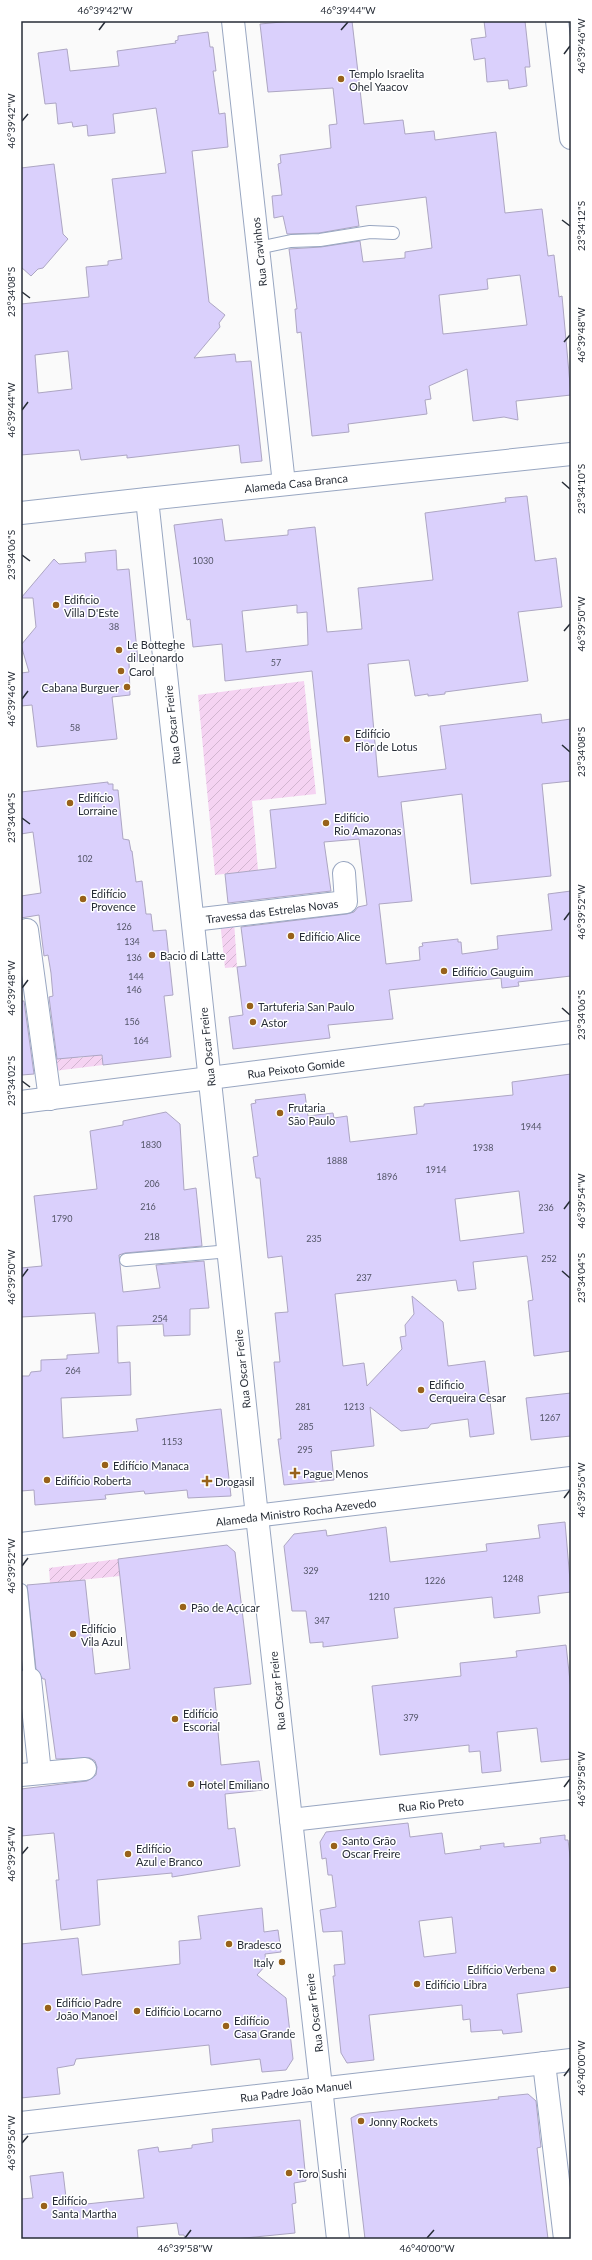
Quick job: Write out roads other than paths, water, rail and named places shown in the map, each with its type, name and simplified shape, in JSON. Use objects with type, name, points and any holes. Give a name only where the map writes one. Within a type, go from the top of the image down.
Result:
[{"type":"street","name":"Rua Cravinhos","points":[[233,21],[284,484]]},
{"type":"street","points":[[557,21],[571,138]]},
{"type":"street","name":"Alameda Casa Branca","points":[[21,513],[571,454]]},
{"type":"street","name":"Rua Oscar Freire","points":[[147,499],[230,1251],[257,1516],[338,2239]]},
{"type":"street","name":"Travessa das Estrelas Novas","points":[[193,920],[346,902],[344,873]]},
{"type":"street","points":[[27,930],[50,1099]]},
{"type":"street","name":"Rua Peixoto Gomide","points":[[21,1102],[571,1032]]},
{"type":"street","name":"Alameda Ministro Rocha Azevedo","points":[[21,1544],[571,1478]]},
{"type":"street","points":[[30,1679],[31,1774],[85,1769]]},
{"type":"street","name":"Rua Rio Preto","points":[[292,1820],[571,1788]]},
{"type":"street","name":"Rua Padre João Manuel","points":[[21,2123],[571,2060]]},
{"type":"street","points":[[544,2063],[565,2239]]},
{"type":"lane","points":[[258,248],[291,241],[320,240],[370,232],[393,233]]},
{"type":"lane","points":[[126,1260],[230,1251]]},
{"type":"lane","points":[[21,1590],[30,1679]]},
{"type":"place","name":"Templo Israelita Ohel Yaacov","points":[[341,79]]},
{"type":"place","name":"Edificio Villa D'Este","points":[[56,605]]},
{"type":"place","name":"Le Botteghe di Leonardo","points":[[119,650]]},
{"type":"place","name":"Carol","points":[[121,671]]},
{"type":"place","name":"Cabana Burguer","points":[[127,687]]},
{"type":"place","name":"Edifício Flôr de Lotus","points":[[347,739]]},
{"type":"place","name":"Edifício Lorraine","points":[[70,803]]},
{"type":"place","name":"Edifício Rio Amazonas","points":[[326,823]]},
{"type":"place","name":"Edifício Provence","points":[[83,899]]},
{"type":"place","name":"Edifício Alice","points":[[291,936]]},
{"type":"place","name":"Bacio di Latte","points":[[152,955]]},
{"type":"place","name":"Edifício Gauguim","points":[[444,971]]},
{"type":"place","name":"Tartuferia San Paulo","points":[[250,1006]]},
{"type":"place","name":"Astor","points":[[253,1022]]},
{"type":"place","name":"Frutaria São Paulo","points":[[280,1113]]},
{"type":"place","name":"Edificio Cerqueira Cesar","points":[[421,1390]]},
{"type":"place","name":"Edifício Manaca","points":[[105,1465]]},
{"type":"place","name":"Pague Menos","points":[[295,1473]]},
{"type":"place","name":"Edifício Roberta","points":[[47,1480]]},
{"type":"place","name":"Drogasil","points":[[207,1481]]},
{"type":"place","name":"Pão de Açúcar","points":[[183,1607]]},
{"type":"place","name":"Edifício Vila Azul","points":[[73,1634]]},
{"type":"place","name":"Edifício Escorial","points":[[175,1719]]},
{"type":"place","name":"Hotel Emiliano","points":[[191,1784]]},
{"type":"place","name":"Santo Grão Oscar Freire","points":[[334,1846]]},
{"type":"place","name":"Edifício Azul e Branco","points":[[128,1854]]},
{"type":"place","name":"Bradesco","points":[[229,1944]]},
{"type":"place","name":"Italy","points":[[282,1962]]},
{"type":"place","name":"Edifício Verbena","points":[[553,1969]]},
{"type":"place","name":"Edifício Libra","points":[[417,1984]]},
{"type":"place","name":"Edifício Padre João Manoel","points":[[48,2008]]},
{"type":"place","name":"Edifício Locarno","points":[[137,2011]]},
{"type":"place","name":"Edifício Casa Grande","points":[[226,2026]]},
{"type":"place","name":"Jonny Rockets","points":[[361,2121]]},
{"type":"place","name":"Toro Sushi","points":[[289,2173]]},
{"type":"place","name":"Edifício Santa Martha","points":[[44,2206]]}]
